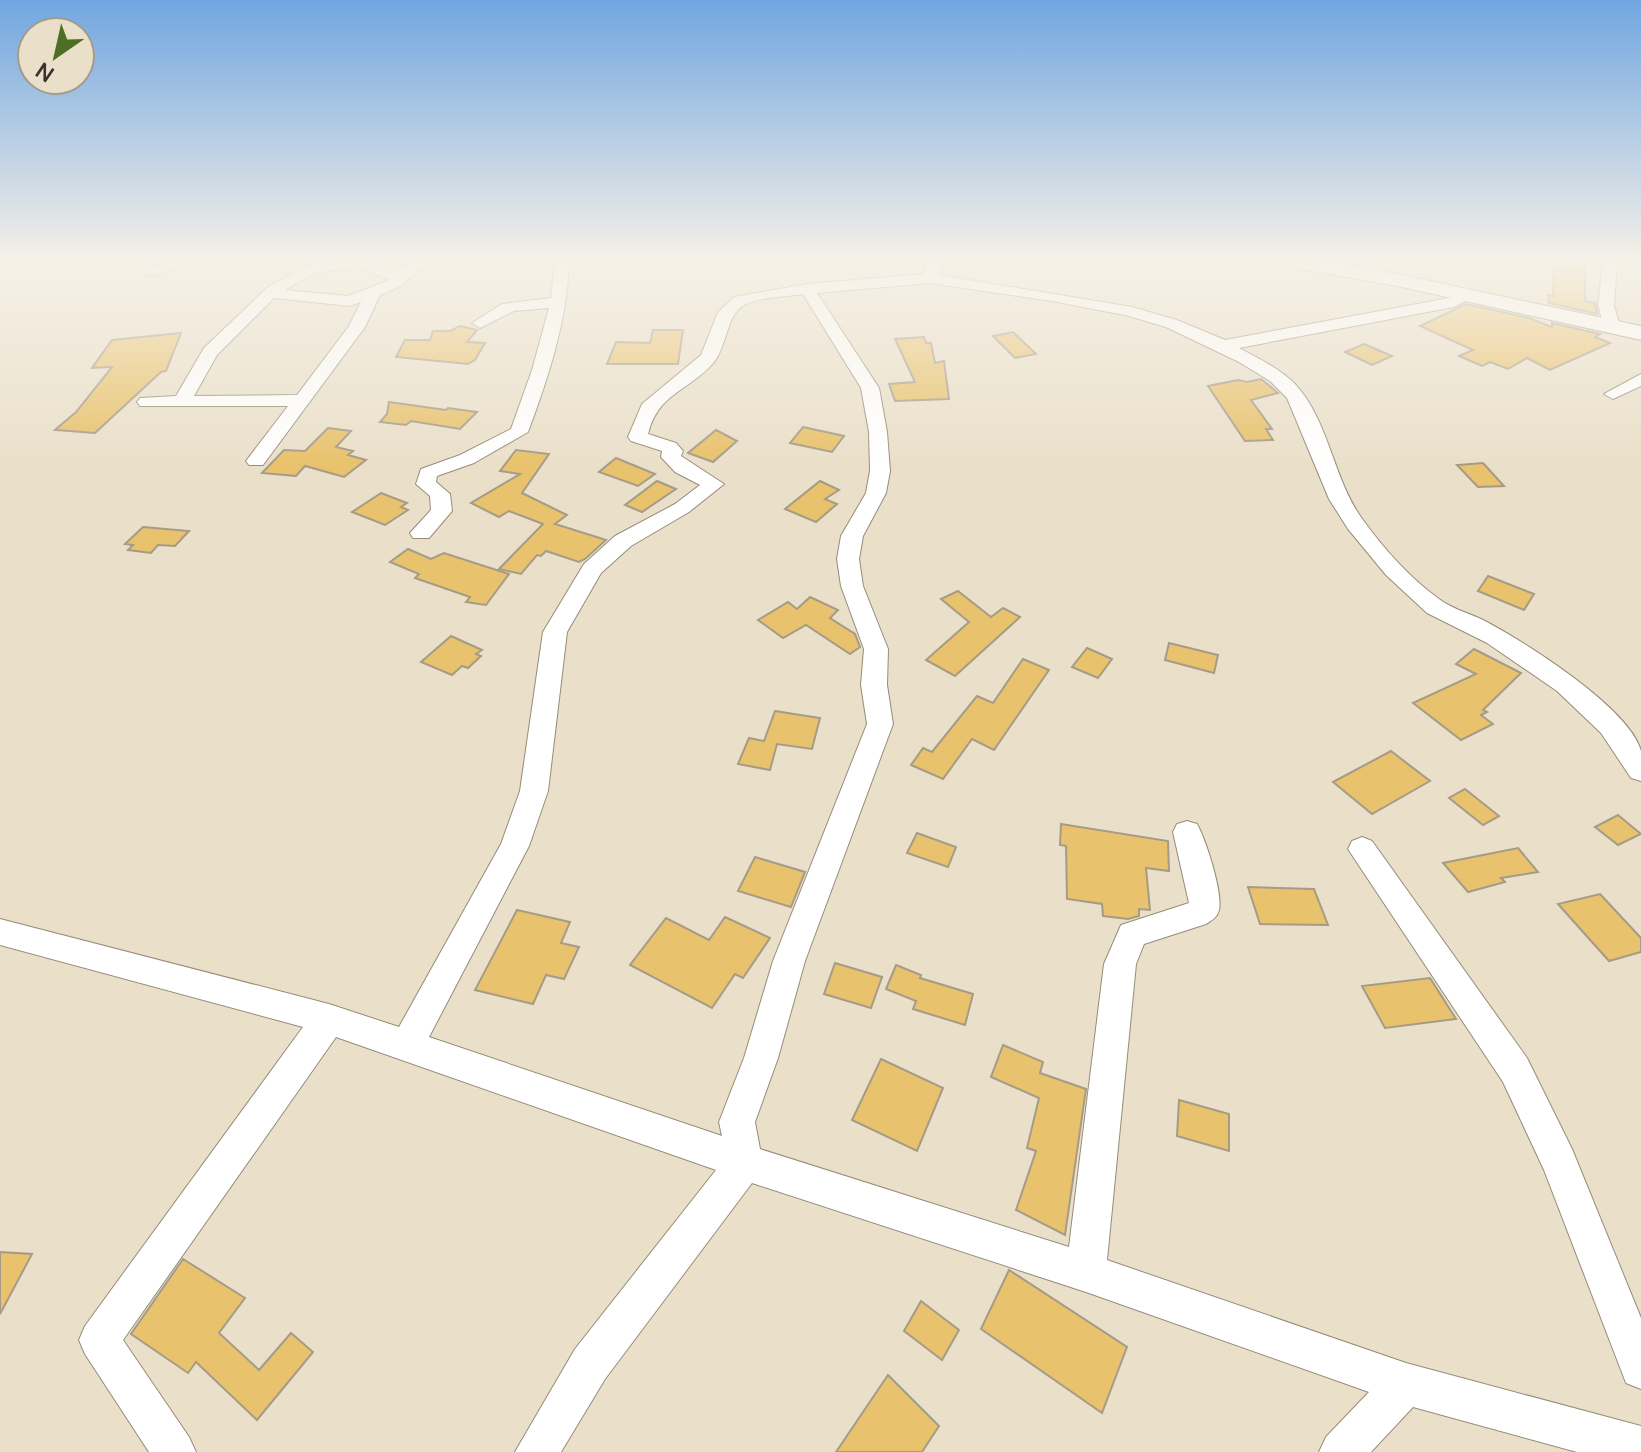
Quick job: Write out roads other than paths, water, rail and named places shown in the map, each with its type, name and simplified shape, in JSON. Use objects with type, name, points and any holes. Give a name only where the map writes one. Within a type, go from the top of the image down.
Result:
[{"type":"main road","points":[[1621,329],[1641,333]]},
{"type":"street","points":[[182,401],[210,352],[235,329]]},
{"type":"street","points":[[256,461],[356,329]]},
{"type":"street","points":[[421,533],[442,511],[440,494],[426,484],[428,473],[467,459],[519,432],[541,371],[551,329]]},
{"type":"street","points":[[406,1047],[515,846],[534,791],[555,632],[592,569],[623,541],[682,508],[714,484],[682,468],[671,457],[673,451],[669,447],[638,437],[642,418],[653,399],[708,358],[719,329]]},
{"type":"street","points":[[537,1452],[590,1364],[745,1162],[737,1122],[761,1058],[789,961],[880,724],[874,685],[876,649],[852,586],[848,559],[852,536],[876,493],[880,471],[878,432],[870,388],[832,329]]},
{"type":"street","points":[[1188,329],[1227,345],[1282,379],[1306,417],[1340,501],[1361,532],[1404,579],[1431,605],[1479,627],[1587,703],[1608,725],[1641,771]]},
{"type":"street","points":[[1227,345],[1313,329]]},
{"type":"street","points":[[1613,394],[1641,379]]},
{"type":"street","points":[[146,402],[302,400]]},
{"type":"street","points":[[1086,1272],[1120,964],[1132,935],[1149,927],[1191,918],[1204,910],[1204,895],[1187,832]]},
{"type":"street","points":[[1362,849],[1515,1070],[1565,1176],[1641,1368]]},
{"type":"street","points":[[1,933],[329,1019],[745,1162],[1086,1272],[1406,1384],[1641,1448]]},
{"type":"street","points":[[174,1452],[99,1340],[329,1019]]},
{"type":"street","points":[[1341,1452],[1406,1384]]}]
